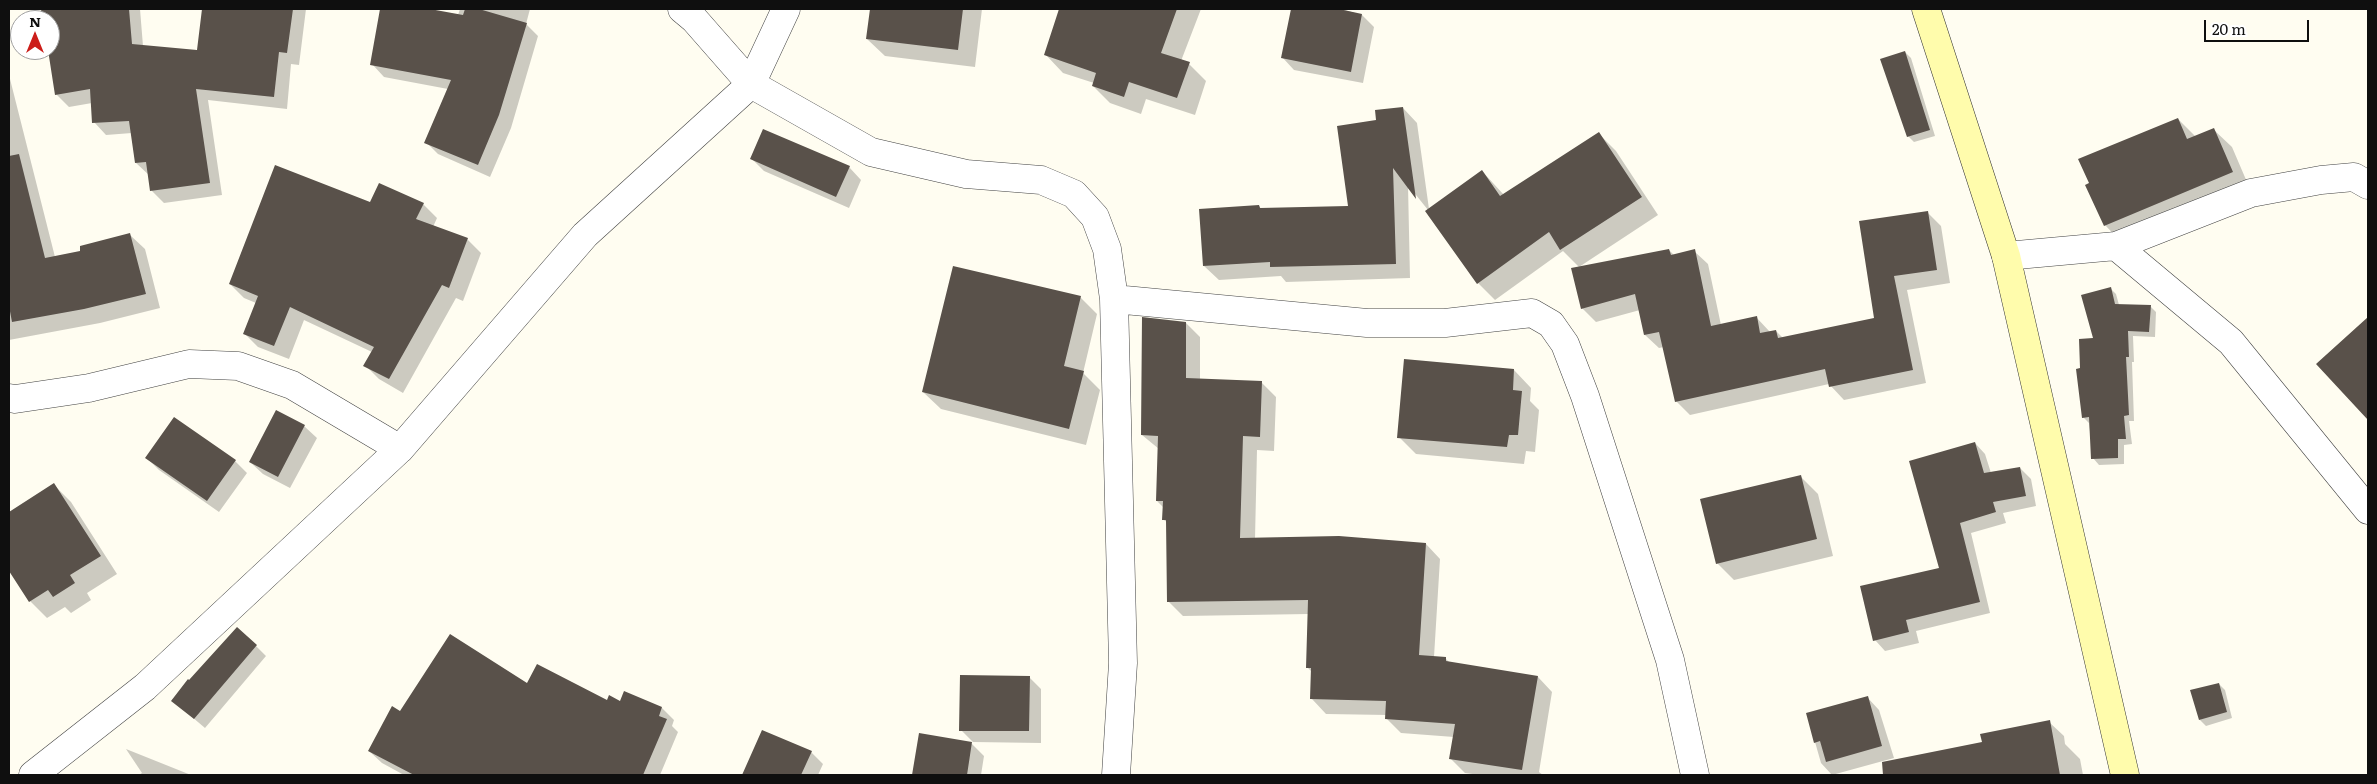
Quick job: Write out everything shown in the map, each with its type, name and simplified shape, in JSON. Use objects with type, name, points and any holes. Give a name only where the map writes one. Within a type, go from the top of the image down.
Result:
[{"type":"street","points":[[682,9],[751,84],[871,152],[966,174],[1041,180],[1074,194],[1095,218],[1107,249],[1114,299],[1123,663],[1116,775]]},
{"type":"street","points":[[33,775],[145,687],[400,449],[585,235],[751,84],[786,9]]},
{"type":"street","points":[[1926,9],[2006,256],[2125,775]]},
{"type":"street","points":[[2006,256],[2116,246],[2251,193],[2320,180],[2354,177],[2368,185]]},
{"type":"street","points":[[2116,246],[2231,342],[2368,510]]},
{"type":"street","points":[[1114,299],[1366,323],[1445,323],[1532,313],[1551,324],[1566,344],[1585,396],[1667,650],[1695,775]]},
{"type":"street","points":[[9,398],[15,399],[90,388],[189,364],[238,366],[292,385],[400,449]]},
{"type":"building","points":[[129,9],[132,44],[197,50],[202,9],[293,9],[287,53],[279,52],[274,97],[196,89],[210,183],[150,191],[146,162],[135,163],[129,121],[92,123],[90,89],[55,95],[50,60],[60,60],[60,10],[41,10]]},
{"type":"building","points":[[380,9],[430,9],[463,15],[465,9],[479,9],[527,23],[499,115],[478,165],[424,143],[451,80],[370,65]]},
{"type":"building","points":[[870,9],[963,9],[958,50],[866,39]]},
{"type":"building","points":[[1059,9],[1177,9],[1161,53],[1190,62],[1177,98],[1129,82],[1124,97],[1092,86],[1096,73],[1044,55]]},
{"type":"building","points":[[1291,9],[1339,9],[1362,14],[1351,72],[1281,58]]},
{"type":"building","points":[[1905,51],[1930,130],[1907,137],[1880,59]]},
{"type":"building","points":[[1403,107],[1416,199],[1393,168],[1396,264],[1270,267],[1270,262],[1203,266],[1199,209],[1259,205],[1260,208],[1348,206],[1337,126],[1376,120],[1375,110]]},
{"type":"building","points":[[2178,118],[2187,139],[2214,128],[2233,172],[2104,226],[2085,185],[2089,183],[2078,159]]},
{"type":"building","points":[[763,129],[850,166],[836,197],[750,159]]},
{"type":"building","points":[[1599,132],[1642,197],[1560,250],[1549,232],[1477,284],[1425,211],[1482,170],[1500,196]]},
{"type":"building","points":[[19,154],[45,258],[80,251],[80,246],[130,233],[146,294],[84,309],[12,322],[9,306],[9,156]]},
{"type":"building","points":[[275,165],[370,202],[379,183],[424,203],[416,219],[468,238],[449,288],[442,285],[389,379],[363,366],[374,347],[290,307],[274,346],[243,334],[258,296],[229,284]]},
{"type":"building","points":[[1928,211],[1937,270],[1894,276],[1913,370],[1829,387],[1825,369],[1675,402],[1659,332],[1644,335],[1635,294],[1581,309],[1571,268],[1669,249],[1671,255],[1695,249],[1711,326],[1757,316],[1760,333],[1776,330],[1778,338],[1874,318],[1859,221]]},
{"type":"building","points":[[953,266],[1081,296],[1064,366],[1084,371],[1069,429],[922,392]]},
{"type":"building","points":[[2111,287],[2115,304],[2151,305],[2149,332],[2128,331],[2129,357],[2126,357],[2129,415],[2124,416],[2126,439],[2118,439],[2118,458],[2091,459],[2089,417],[2082,418],[2076,369],[2080,368],[2079,339],[2093,338],[2081,295]]},
{"type":"building","points":[[1142,317],[1186,322],[1186,378],[1262,381],[1260,437],[1243,436],[1240,538],[1339,536],[1426,543],[1419,655],[1446,657],[1446,661],[1538,676],[1522,770],[1449,759],[1455,724],[1385,719],[1386,701],[1310,699],[1311,668],[1306,668],[1308,600],[1167,602],[1166,520],[1162,520],[1163,501],[1156,501],[1158,436],[1141,435]]},
{"type":"building","points":[[2368,317],[2368,420],[2316,364]]},
{"type":"building","points":[[1404,359],[1514,369],[1513,390],[1522,391],[1518,435],[1509,435],[1507,447],[1397,438]]},
{"type":"building","points":[[276,410],[305,425],[278,477],[249,462]]},
{"type":"building","points":[[174,417],[236,460],[207,501],[145,458]]},
{"type":"building","points":[[1975,442],[1984,473],[2020,467],[2026,496],[1993,502],[1996,512],[1960,523],[1980,602],[1906,620],[1909,632],[1873,641],[1860,586],[1939,568],[1909,461]]},
{"type":"building","points":[[1801,475],[1817,539],[1716,564],[1700,499]]},
{"type":"building","points":[[54,483],[101,556],[70,575],[75,583],[53,597],[48,590],[29,602],[9,571],[9,512]]},
{"type":"building","points":[[237,627],[257,645],[194,719],[171,701],[188,679]]},
{"type":"building","points":[[450,634],[527,683],[537,664],[607,700],[609,695],[620,701],[624,691],[662,707],[659,716],[667,719],[643,775],[414,775],[368,751],[392,706],[400,711]]},
{"type":"building","points":[[960,675],[1030,676],[1029,731],[959,731]]},
{"type":"building","points":[[2219,683],[2227,712],[2199,720],[2190,690]]},
{"type":"building","points":[[1868,696],[1882,746],[1826,762],[1820,741],[1814,743],[1806,713]]},
{"type":"building","points":[[2050,720],[2060,775],[1883,775],[1882,762],[1982,742],[1980,734]]},
{"type":"building","points":[[762,730],[812,751],[801,775],[742,775]]},
{"type":"building","points":[[919,733],[972,742],[967,775],[912,775]]}]
